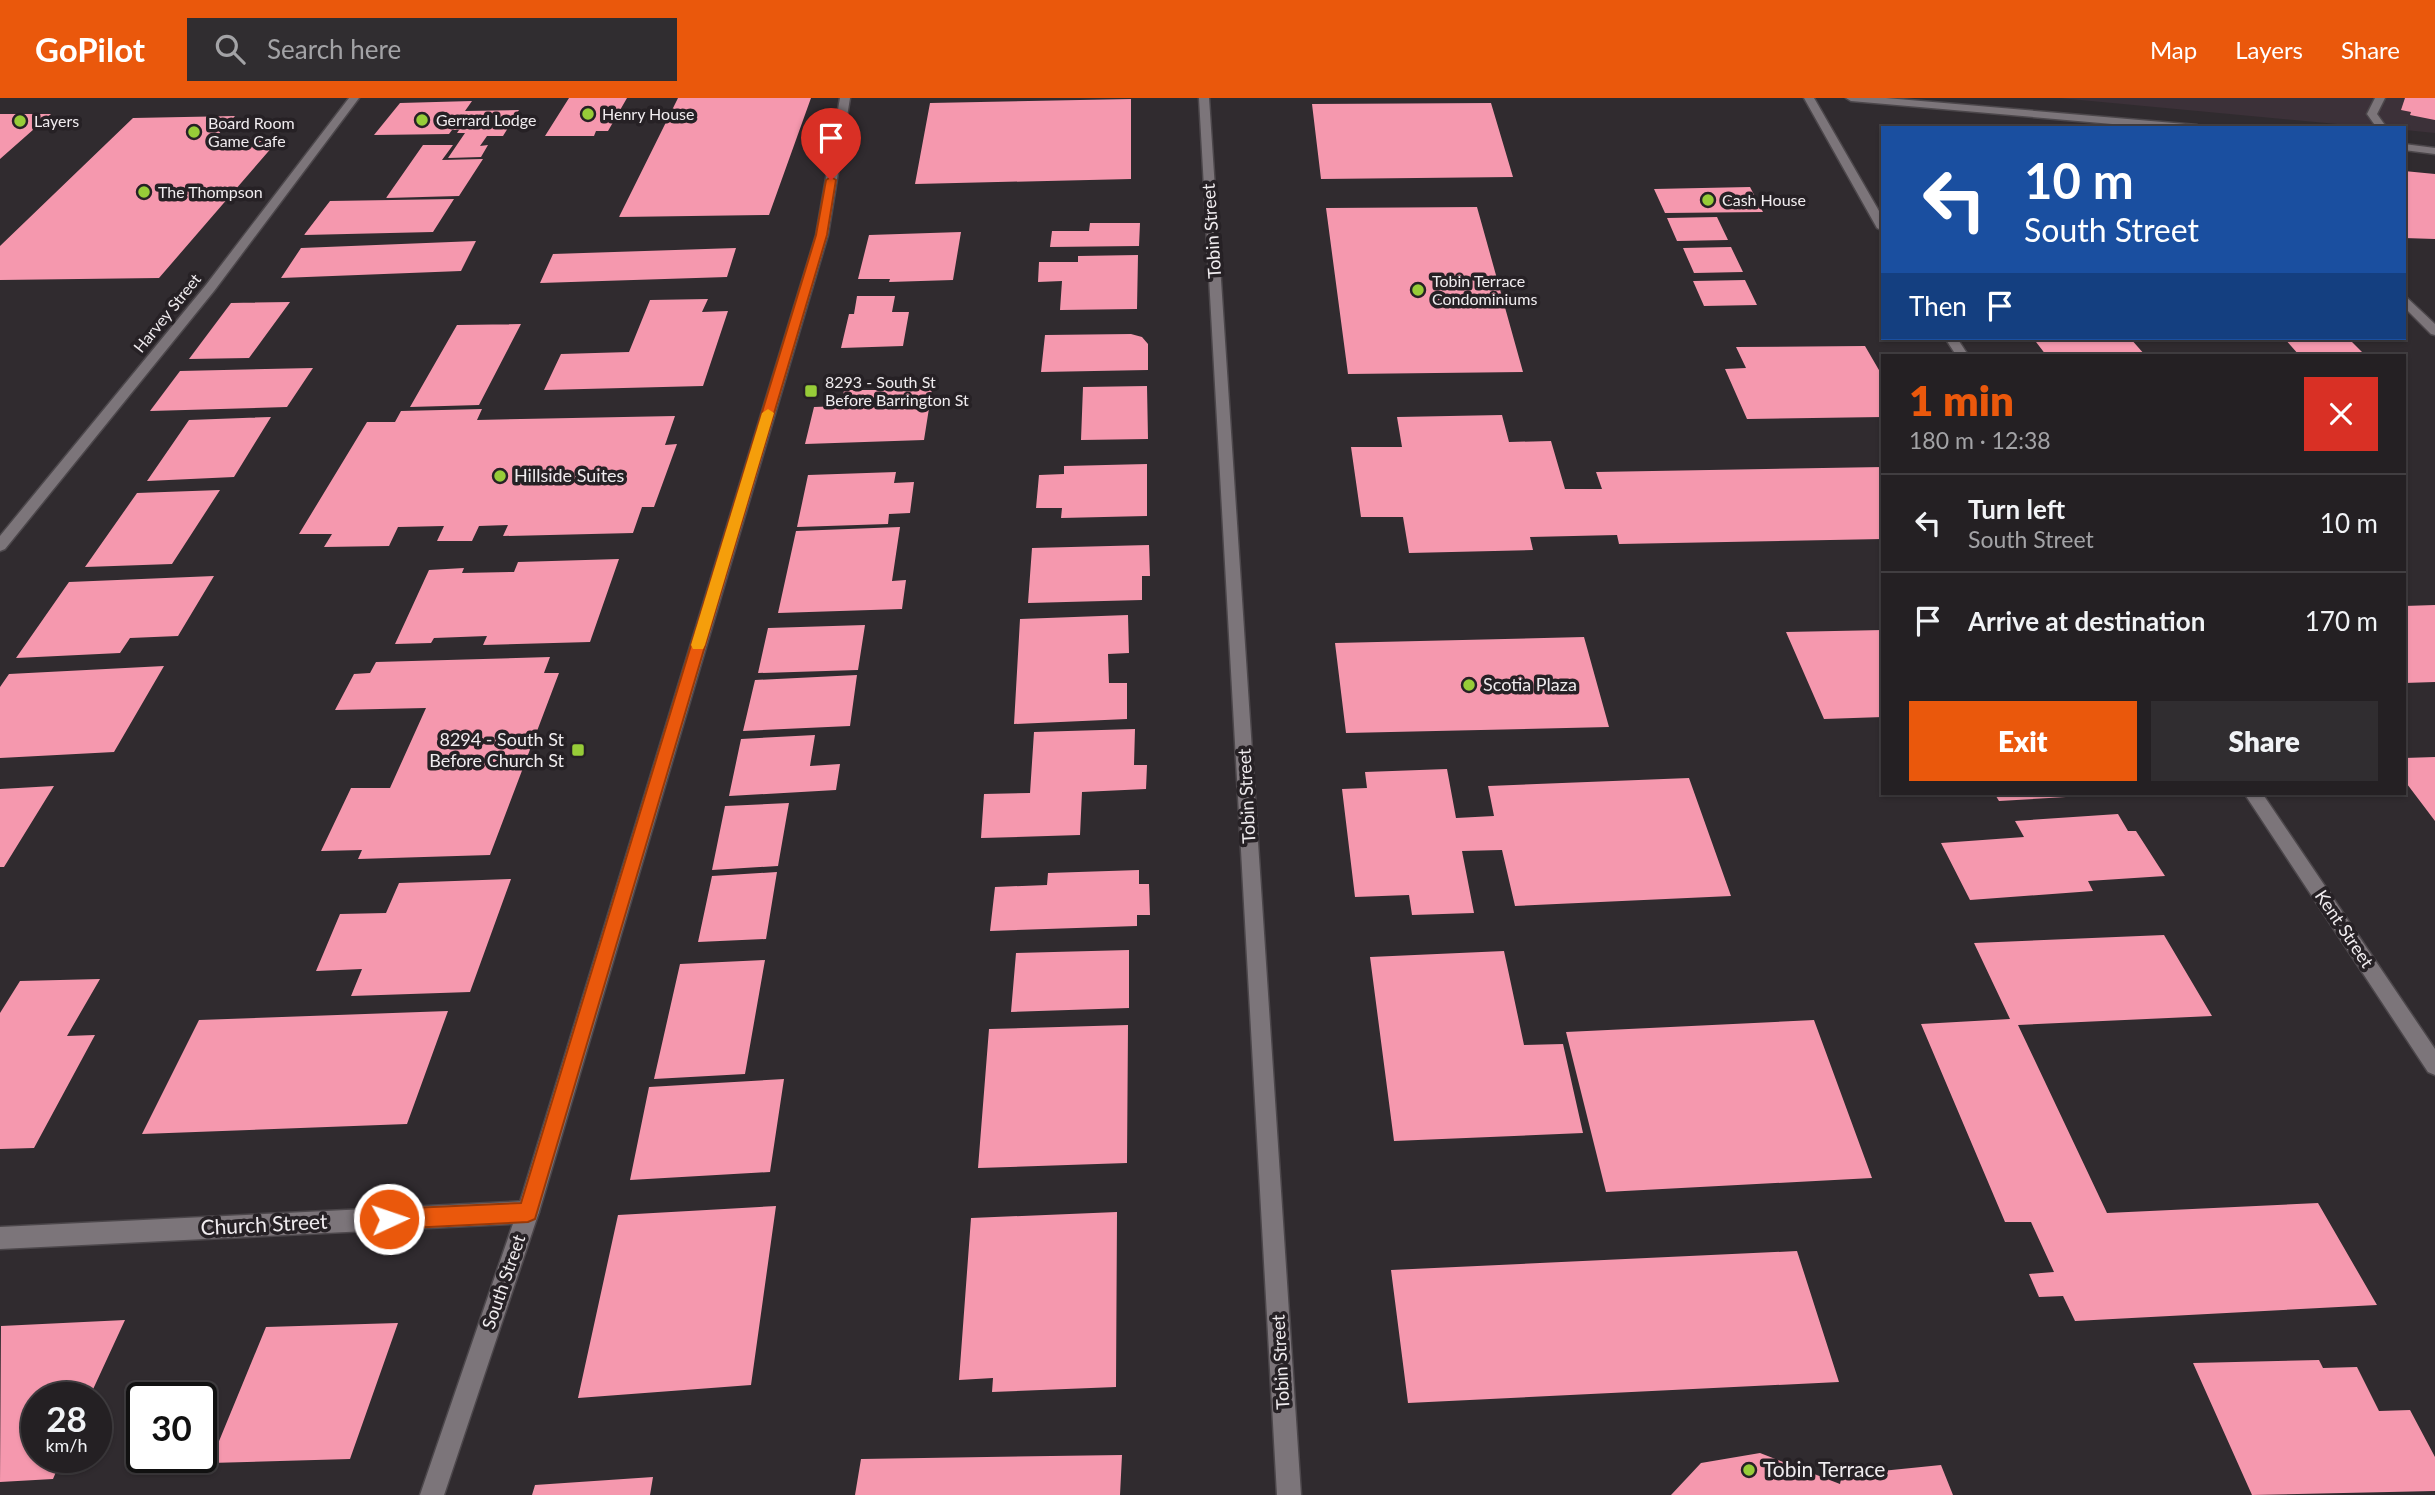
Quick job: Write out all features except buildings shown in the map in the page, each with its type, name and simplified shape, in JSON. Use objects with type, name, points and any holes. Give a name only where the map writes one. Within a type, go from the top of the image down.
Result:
[{"type":"street","name":"Harvey Street","points":[[0,546],[210,288],[354,98]]},
{"type":"street","name":"South Street","points":[[432,1495],[528,1212],[821,235],[845,98]]},
{"type":"street","name":"Tobin Street","points":[[1204,98],[1289,1495]]},
{"type":"street","points":[[1809,98],[1881,224]]},
{"type":"street","points":[[1851,98],[1948,102],[2178,126]]},
{"type":"street","points":[[2380,98],[2372,114],[2381,126]]},
{"type":"street","points":[[2406,148],[2435,150]]},
{"type":"street","points":[[2406,301],[2435,331]]},
{"type":"street","name":"Kent Street","points":[[2254,795],[2435,1066]]},
{"type":"street","name":"Church Street","points":[[0,1238],[528,1212]]},
{"type":"shaded area","points":[[2059,98],[2435,98],[2435,133],[2406,130],[2406,126],[2359,126]]},
{"type":"slow traffic","points":[[698,645],[768,413]]},
{"type":"place","name":"Henry House","points":[[588,114]]},
{"type":"place","name":"Gerrard Lodge","points":[[422,120]]},
{"type":"place","name":"Layers","points":[[20,121]]},
{"type":"place","name":"Board Room Game Cafe","points":[[194,132]]},
{"type":"place","name":"The Thompson","points":[[144,192]]},
{"type":"place","name":"Cash House","points":[[1708,200]]},
{"type":"place","name":"Tobin Terrace Condominiums","points":[[1418,290]]},
{"type":"place","name":"8293 - South St Before Barrington St","points":[[811,391]]},
{"type":"place","name":"Hillside Suites","points":[[500,476]]},
{"type":"place","name":"Scotia Plaza","points":[[1469,685]]},
{"type":"place","name":"8294 - South St Before Church St","points":[[578,750]]},
{"type":"place","name":"Tobin Terrace","points":[[1749,1470]]},
{"type":"route","points":[[389,1219],[528,1212],[821,235],[831,180]]}]
